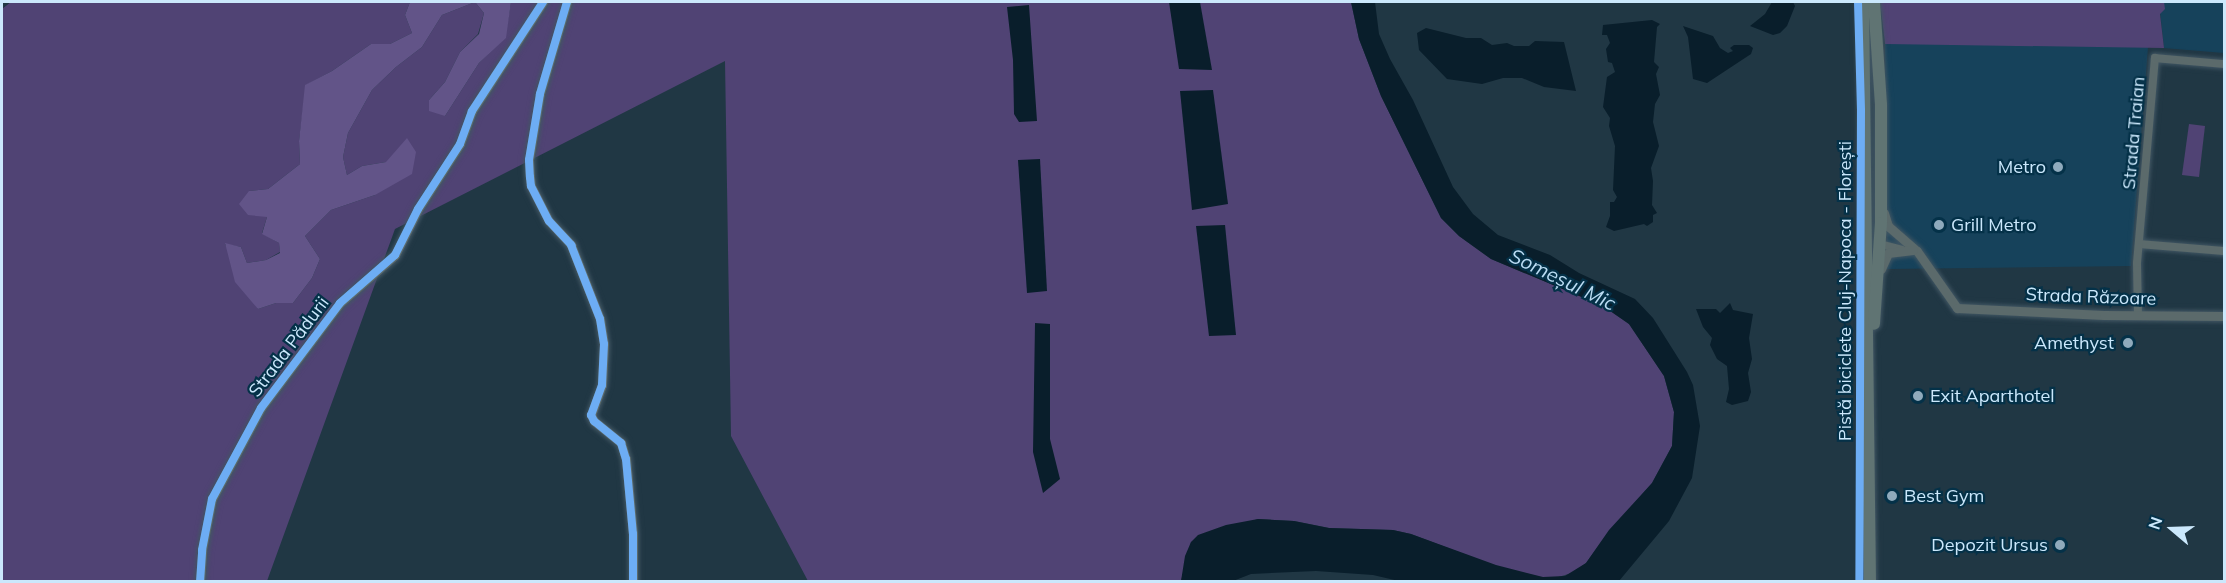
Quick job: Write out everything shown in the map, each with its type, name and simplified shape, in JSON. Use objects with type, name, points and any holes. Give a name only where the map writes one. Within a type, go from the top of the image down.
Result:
[{"type":"main road","points":[[1863,2],[1870,582]]},
{"type":"main road","points":[[1869,398],[1881,239],[1881,105],[1874,2]]},
{"type":"street","name":"Strada Pădurii","points":[[200,582],[202,543],[212,499],[261,408],[340,303],[395,255],[418,209],[460,144],[472,111],[543,2]]},
{"type":"street","points":[[567,2],[540,94],[529,160],[531,186],[549,222],[571,245],[600,319],[604,344],[602,385],[591,415],[594,421],[621,443],[626,459],[633,534],[633,582]]},
{"type":"street","name":"Strada Traian","points":[[2138,316],[2139,244],[2156,58],[2224,64]]},
{"type":"street","points":[[1877,281],[1888,253],[1913,250],[1906,240],[1896,235],[1886,221],[1881,200]]},
{"type":"street","points":[[1881,239],[1896,235]]},
{"type":"street","points":[[1881,239],[1902,251]]},
{"type":"street","points":[[2139,244],[2224,251]]},
{"type":"street","name":"Strada Răzoare","points":[[1913,250],[1917,251],[1957,308],[2138,316],[2224,316]]},
{"type":"shaded area","points":[[11,2],[410,2],[405,15],[412,33],[390,44],[371,44],[332,71],[306,85],[299,141],[300,164],[268,189],[249,191],[267,217],[262,233],[279,243],[280,252],[266,260],[247,263],[241,247],[225,244],[258,309],[276,303],[293,303],[312,278],[320,259],[305,236],[331,210],[375,195],[386,162],[362,166],[347,175],[343,157],[348,133],[372,90],[422,47],[442,15],[475,2],[484,13],[478,34],[460,52],[445,82],[429,100],[445,116],[479,63],[505,38],[511,2],[1351,2],[1359,39],[1381,96],[1441,218],[1459,236],[1491,259],[1603,306],[1629,324],[1664,376],[1674,412],[1672,446],[1652,483],[1586,563],[1575,572],[1555,578],[1543,577],[1528,581],[1411,534],[1393,530],[1329,528],[1294,521],[1258,519],[1191,542],[1181,581],[808,581],[731,436],[725,61],[395,229],[267,581],[2,581],[2,9]]},
{"type":"shaded area","points":[[410,2],[475,2],[442,15],[422,47],[372,90],[348,133],[343,157],[347,175],[362,166],[386,162],[407,138],[416,152],[412,174],[375,195],[331,210],[305,236],[320,259],[312,278],[293,303],[276,303],[258,309],[235,282],[225,243],[241,247],[247,263],[266,260],[280,253],[279,243],[262,234],[267,217],[248,215],[239,204],[249,191],[268,189],[300,164],[299,141],[305,85],[332,71],[371,44],[390,44],[412,33],[405,15]]},
{"type":"shaded area","points":[[475,2],[511,2],[506,38],[479,63],[445,116],[429,111],[429,100],[445,82],[460,52],[479,34],[484,13]]},
{"type":"shaded area","points":[[1880,2],[2164,2],[2165,9],[2160,14],[2164,48],[1885,44]]},
{"type":"shaded area","points":[[2159,2],[2224,2],[2224,53],[2164,48]]},
{"type":"shaded area","points":[[1895,42],[2148,47],[2131,266],[1887,269],[1885,44]]},
{"type":"shaded area","points":[[2189,124],[2205,126],[2199,177],[2182,175]]},
{"type":"water","points":[[1169,2],[1200,2],[1212,70],[1179,69]]},
{"type":"water","name":"Someșul Mic","points":[[1351,2],[1375,2],[1379,34],[1390,59],[1413,100],[1453,187],[1473,214],[1498,235],[1550,255],[1579,273],[1635,299],[1653,318],[1687,372],[1693,385],[1700,426],[1692,478],[1669,521],[1619,581],[1403,582],[1373,575],[1316,571],[1251,574],[1233,581],[1181,581],[1185,556],[1191,542],[1198,535],[1226,525],[1258,519],[1294,521],[1329,528],[1393,530],[1411,534],[1496,565],[1543,577],[1565,576],[1586,563],[1609,530],[1652,483],[1672,446],[1674,412],[1664,376],[1629,324],[1603,306],[1491,259],[1459,236],[1441,218],[1381,96],[1359,39]]},
{"type":"water","points":[[1772,2],[1793,2],[1795,6],[1787,26],[1780,33],[1773,35],[1750,26],[1765,14]]},
{"type":"water","points":[[1029,5],[1037,121],[1019,122],[1014,114],[1013,60],[1007,7]]},
{"type":"water","points":[[1652,20],[1660,24],[1657,27],[1654,62],[1659,67],[1656,74],[1660,95],[1655,104],[1653,122],[1659,146],[1651,168],[1652,205],[1657,213],[1653,215],[1653,222],[1647,226],[1644,224],[1614,231],[1606,227],[1610,216],[1610,202],[1614,202],[1617,197],[1613,190],[1615,146],[1609,126],[1610,118],[1603,107],[1607,77],[1615,72],[1612,63],[1608,62],[1606,49],[1610,43],[1607,35],[1602,35],[1603,25]]},
{"type":"water","points":[[1683,26],[1713,36],[1720,48],[1728,53],[1733,51],[1730,48],[1734,45],[1749,45],[1753,48],[1751,54],[1707,83],[1693,79],[1688,37]]},
{"type":"water","points":[[1426,28],[1466,38],[1481,38],[1492,45],[1507,43],[1514,46],[1529,46],[1535,41],[1564,42],[1576,91],[1544,87],[1522,78],[1503,78],[1482,84],[1447,79],[1419,50],[1417,33]]},
{"type":"water","points":[[1213,90],[1228,204],[1192,210],[1180,91]]},
{"type":"water","points":[[1040,159],[1047,291],[1027,293],[1018,160]]},
{"type":"water","points":[[1225,225],[1236,335],[1209,336],[1196,226]]},
{"type":"water","points":[[1730,303],[1733,310],[1753,314],[1749,338],[1752,359],[1748,373],[1751,392],[1748,401],[1732,405],[1726,402],[1729,389],[1727,366],[1717,359],[1710,345],[1712,338],[1703,327],[1696,309],[1716,309],[1720,313]]},
{"type":"water","points":[[1035,323],[1050,324],[1050,439],[1060,479],[1043,493],[1033,452]]},
{"type":"cycle path","points":[[200,582],[202,550],[212,499],[261,408],[340,303],[395,255],[418,209],[460,144],[472,111],[543,2]]},
{"type":"cycle path","points":[[567,2],[540,94],[529,160],[531,186],[549,221],[571,245],[600,319],[604,344],[602,385],[591,415],[594,421],[621,443],[626,459],[633,534],[633,582]]},
{"type":"cycle path","name":"Pistă biciclete Cluj-Napoca - Florești","points":[[1858,2],[1861,111],[1859,582]]},
{"type":"place","name":"Metro","points":[[2058,167]]},
{"type":"place","name":"Grill Metro","points":[[1939,225]]},
{"type":"place","name":"Amethyst","points":[[2128,343]]},
{"type":"place","name":"Exit Aparthotel","points":[[1918,396]]},
{"type":"place","name":"Best Gym","points":[[1892,496]]},
{"type":"place","name":"Depozit Ursus","points":[[2060,545]]}]
